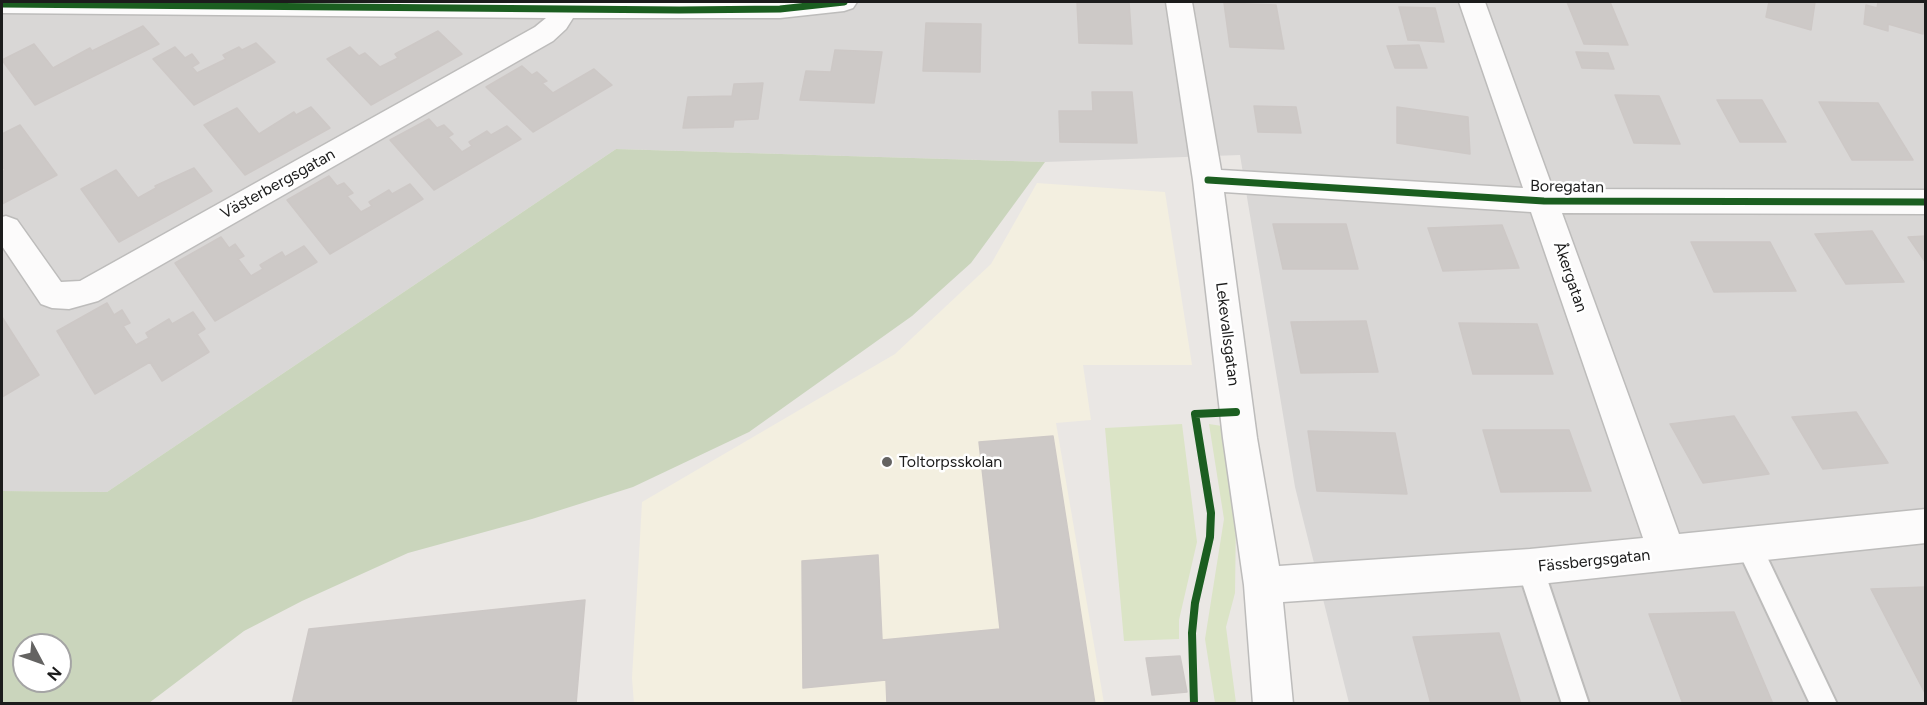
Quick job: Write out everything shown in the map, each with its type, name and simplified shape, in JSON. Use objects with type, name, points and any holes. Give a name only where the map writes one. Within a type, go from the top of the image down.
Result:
[{"type":"street","points":[[2,4],[564,11],[780,9],[844,2]]},
{"type":"street","name":"Lekevallsgatan","points":[[1179,2],[1208,180],[1240,438],[1263,585],[1273,704]]},
{"type":"street","name":"Åkergatan","points":[[1472,2],[1667,553]]},
{"type":"street","name":"Västerbergsgatan","points":[[6,228],[52,295],[69,296],[87,292],[544,34],[557,23],[564,11]]},
{"type":"street","name":"Boregatan","points":[[1208,180],[1544,201],[1926,202]]},
{"type":"street","name":"Fässbergsgatan","points":[[1263,585],[1530,567],[1926,526]]},
{"type":"lane","points":[[1749,544],[1824,704]]},
{"type":"lane","points":[[1530,567],[1576,704]]},
{"type":"shaded area","points":[[2,2],[1925,2],[1925,703],[1349,703],[1295,487],[1240,155],[1045,162],[616,149],[107,492],[2,491]]},
{"type":"shaded area","name":"Toltorpsskolan","points":[[1037,183],[1165,192],[1192,365],[1083,365],[1091,420],[1056,423],[1104,703],[634,704],[632,678],[642,502],[895,354],[991,264]]},
{"type":"green space","points":[[616,149],[1045,162],[971,263],[912,316],[749,432],[633,487],[532,519],[408,553],[302,601],[244,631],[149,703],[2,703],[2,491],[107,492]]},
{"type":"green space","points":[[1182,424],[1197,542],[1179,620],[1179,639],[1124,641],[1105,428]]},
{"type":"green space","points":[[1209,424],[1222,426],[1236,518],[1235,593],[1226,627],[1236,703],[1215,703],[1205,639],[1224,519]]},
{"type":"building","points":[[1077,2],[1129,2],[1132,44],[1079,43]]},
{"type":"building","points":[[1567,2],[1610,2],[1628,45],[1584,44]]},
{"type":"building","points":[[1769,2],[1815,2],[1811,30],[1766,17]]},
{"type":"building","points":[[1878,2],[1925,4],[1923,34],[1888,24],[1888,31],[1864,24],[1866,5],[1877,8]]},
{"type":"building","points":[[1224,3],[1276,5],[1284,49],[1230,47]]},
{"type":"building","points":[[1399,7],[1435,8],[1444,42],[1408,40]]},
{"type":"building","points":[[926,23],[981,24],[980,72],[923,71]]},
{"type":"building","points":[[143,26],[159,44],[35,105],[2,60],[34,44],[53,68],[90,48],[92,51]]},
{"type":"building","points":[[438,31],[462,54],[371,105],[327,59],[350,47],[359,56],[365,53],[380,67],[398,58],[395,54]]},
{"type":"building","points":[[256,43],[275,62],[194,105],[153,59],[175,47],[185,58],[192,54],[199,63],[192,67],[197,73],[226,59],[223,55],[239,47],[242,50]]},
{"type":"building","points":[[1419,45],[1427,68],[1395,68],[1387,46]]},
{"type":"building","points":[[835,50],[882,52],[874,103],[800,100],[806,71],[831,72]]},
{"type":"building","points":[[1576,52],[1608,53],[1614,69],[1582,68]]},
{"type":"building","points":[[522,66],[532,75],[537,72],[547,81],[542,83],[553,93],[594,69],[612,85],[533,132],[486,87]]},
{"type":"building","points":[[763,83],[758,119],[734,120],[733,127],[683,128],[688,97],[732,96],[734,84]]},
{"type":"building","points":[[1092,92],[1132,92],[1137,143],[1060,142],[1059,111],[1093,111]]},
{"type":"building","points":[[1615,95],[1659,96],[1680,144],[1634,143]]},
{"type":"building","points":[[1717,100],[1762,100],[1786,142],[1740,142]]},
{"type":"building","points":[[1819,102],[1878,103],[1913,160],[1852,160]]},
{"type":"building","points":[[1254,106],[1296,107],[1301,133],[1258,132]]},
{"type":"building","points":[[311,107],[330,128],[245,175],[204,125],[237,108],[259,134],[294,112],[296,115]]},
{"type":"building","points":[[1397,107],[1468,117],[1470,154],[1397,143]]},
{"type":"building","points":[[429,119],[437,128],[444,125],[453,134],[448,137],[462,152],[472,146],[469,142],[487,131],[491,135],[507,126],[521,139],[434,190],[390,140]]},
{"type":"building","points":[[20,125],[57,175],[2,204],[2,172],[5,170],[2,166],[2,134]]},
{"type":"building","points":[[194,168],[212,191],[119,242],[81,189],[116,170],[138,198],[156,188],[155,186]]},
{"type":"building","points":[[329,176],[337,186],[344,183],[353,193],[347,196],[361,212],[372,206],[369,202],[389,190],[392,194],[410,184],[423,199],[330,254],[287,200]]},
{"type":"building","points":[[1273,224],[1346,224],[1358,269],[1283,269]]},
{"type":"building","points":[[1502,225],[1519,268],[1443,271],[1428,228]]},
{"type":"building","points":[[1872,231],[1904,282],[1846,284],[1815,234]]},
{"type":"building","points":[[1926,236],[1926,263],[1908,237]]},
{"type":"building","points":[[221,237],[229,248],[235,244],[244,256],[238,259],[251,276],[263,269],[260,265],[282,252],[285,257],[304,246],[317,262],[215,321],[175,263]]},
{"type":"building","points":[[1691,242],[1770,242],[1796,291],[1714,292]]},
{"type":"building","points":[[107,303],[114,315],[122,310],[130,323],[123,326],[136,345],[149,338],[146,333],[169,319],[172,324],[193,312],[205,329],[197,334],[209,352],[162,381],[150,362],[95,394],[57,331]]},
{"type":"building","points":[[2,317],[39,375],[2,397]]},
{"type":"building","points":[[1366,321],[1378,372],[1301,373],[1291,322]]},
{"type":"building","points":[[1459,323],[1537,324],[1553,374],[1473,374]]},
{"type":"building","points":[[1856,412],[1888,463],[1823,469],[1792,417]]},
{"type":"building","points":[[1734,416],[1769,474],[1703,483],[1670,424]]},
{"type":"building","points":[[1483,430],[1569,430],[1591,491],[1501,492]]},
{"type":"building","points":[[1308,431],[1395,433],[1407,494],[1317,491]]},
{"type":"building","points":[[1053,436],[1095,704],[887,704],[886,680],[803,688],[802,561],[878,555],[882,640],[1000,629],[979,442]]},
{"type":"building","points":[[1926,587],[1926,695],[1871,589]]},
{"type":"building","points":[[585,600],[576,704],[292,704],[309,629]]},
{"type":"building","points":[[1734,612],[1773,704],[1683,704],[1649,614]]},
{"type":"building","points":[[1499,633],[1521,704],[1431,704],[1413,637]]},
{"type":"building","points":[[1180,656],[1187,692],[1152,695],[1146,658]]},
{"type":"cycle path","points":[[2,4],[679,10],[780,9],[844,2]]},
{"type":"cycle path","points":[[1208,180],[1544,201],[1926,202]]},
{"type":"cycle path","points":[[1194,704],[1192,633],[1195,603],[1210,537],[1211,513],[1195,414],[1236,412]]},
{"type":"place","name":"Toltorpsskolan","points":[[887,462]]}]
